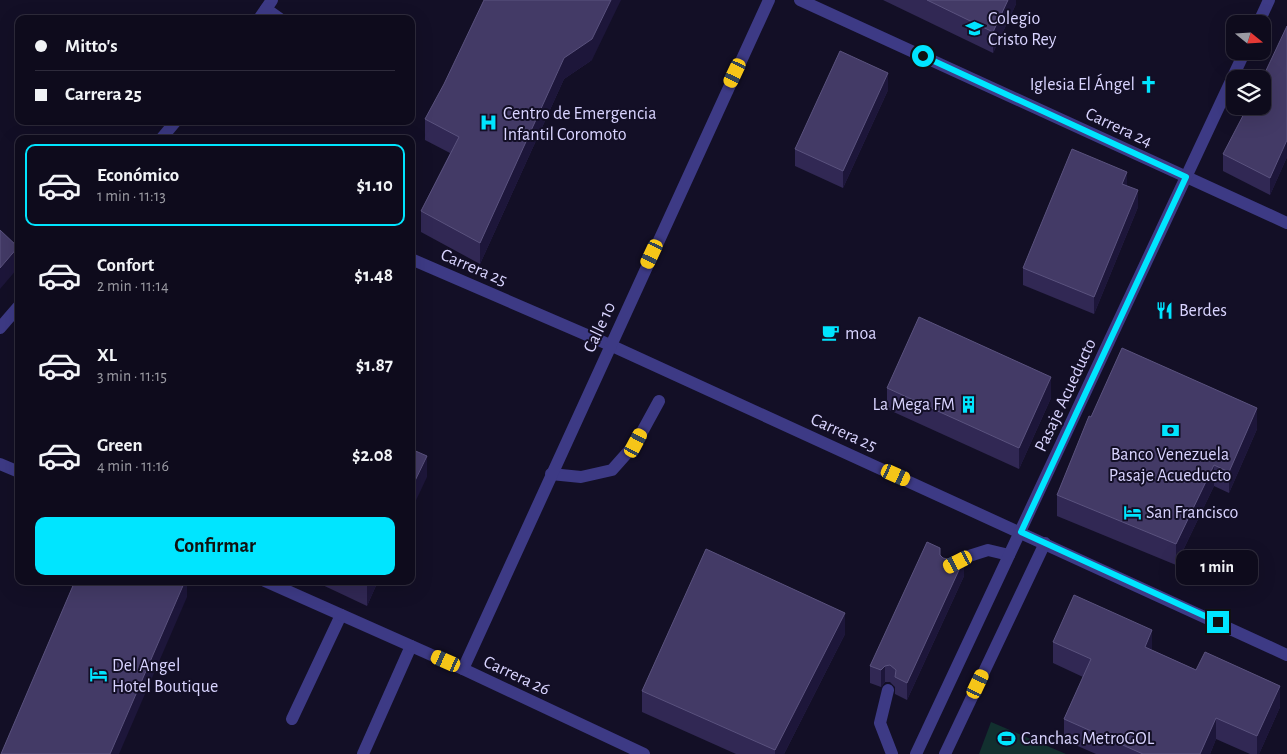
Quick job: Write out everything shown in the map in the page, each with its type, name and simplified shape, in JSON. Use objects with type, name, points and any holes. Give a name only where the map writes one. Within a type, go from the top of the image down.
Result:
[{"type":"street","name":"Calle 10","points":[[463,669],[769,0]]},
{"type":"street","name":"Carrera 24","points":[[800,0],[1287,223]]},
{"type":"street","points":[[1262,15],[1269,0]]},
{"type":"street","name":"Pasaje Acueducto","points":[[916,754],[1241,60]]},
{"type":"street","points":[[164,135],[173,125]]},
{"type":"street","name":"Carrera 25","points":[[415,261],[610,345],[1287,654]]},
{"type":"street","points":[[0,328],[15,311]]},
{"type":"street","points":[[551,474],[581,477],[612,470],[636,443],[659,401]]},
{"type":"street","points":[[0,464],[15,470]]},
{"type":"street","points":[[945,754],[1045,543]]},
{"type":"street","points":[[947,568],[969,556],[988,550],[1009,555]]},
{"type":"street","name":"Carrera 26","points":[[274,585],[463,669],[644,754]]},
{"type":"street","points":[[292,719],[341,615]]},
{"type":"street","points":[[363,754],[411,646]]},
{"type":"street","points":[[888,690],[880,722],[892,754]]},
{"type":"green space","name":"Canchas MetroGOL","points":[[991,722],[1066,754],[979,754]]},
{"type":"building","name":"Centro de Emergencia Infantil Coromoto","points":[[484,0],[611,0],[592,39],[564,58],[480,243],[421,211],[459,137],[425,119]]},
{"type":"building","points":[[927,0],[1008,0],[993,32]]},
{"type":"building","points":[[1287,26],[1287,140],[1270,178],[1223,154],[1243,115],[1271,115],[1271,70],[1266,70]]},
{"type":"building","points":[[840,51],[888,73],[843,171],[795,149]]},
{"type":"building","points":[[1072,149],[1127,172],[1122,184],[1138,190],[1094,297],[1023,268]]},
{"type":"building","points":[[0,230],[15,244],[15,250],[0,268]]},
{"type":"building","name":"La Mega FM","points":[[919,317],[1051,377],[1019,448],[887,388]]},
{"type":"building","points":[[1122,348],[1257,408],[1229,472],[1214,465],[1176,544],[1057,495],[1089,416],[1091,417]]},
{"type":"building","points":[[415,451],[427,456],[415,481]]},
{"type":"building","points":[[927,542],[940,548],[940,555],[943,558],[947,559],[957,555],[964,559],[907,683],[895,677],[896,670],[890,665],[885,666],[881,670],[870,666]]},
{"type":"building","points":[[706,549],[845,613],[775,750],[642,691]]},
{"type":"building","name":"Del Angel Hotel Boutique","points":[[73,585],[183,585],[110,754],[1,754]]},
{"type":"building","points":[[1074,595],[1152,630],[1145,647],[1196,670],[1205,652],[1280,686],[1257,736],[1216,718],[1200,754],[1143,754],[1064,719],[1091,659],[1053,642]]},
{"type":"place","name":"Colegio Cristo Rey","points":[[974,28]]},
{"type":"place","name":"Iglesia El Ángel","points":[[1149,84]]},
{"type":"place","name":"Centro de Emergencia Infantil Coromoto","points":[[489,123]]},
{"type":"place","name":"Berdes","points":[[1165,310]]},
{"type":"place","name":"moa","points":[[831,333]]},
{"type":"place","name":"La Mega FM","points":[[969,404]]},
{"type":"place","name":"Banco Venezuela Pasaje Acueducto","points":[[1170,431]]},
{"type":"place","name":"San Francisco","points":[[1132,512]]},
{"type":"place","name":"Del Angel Hotel Boutique","points":[[98,675]]},
{"type":"place","name":"Canchas MetroGOL","points":[[1007,738]]},
{"type":"route","points":[[923,56],[1186,177],[1021,532],[1218,622]]}]
